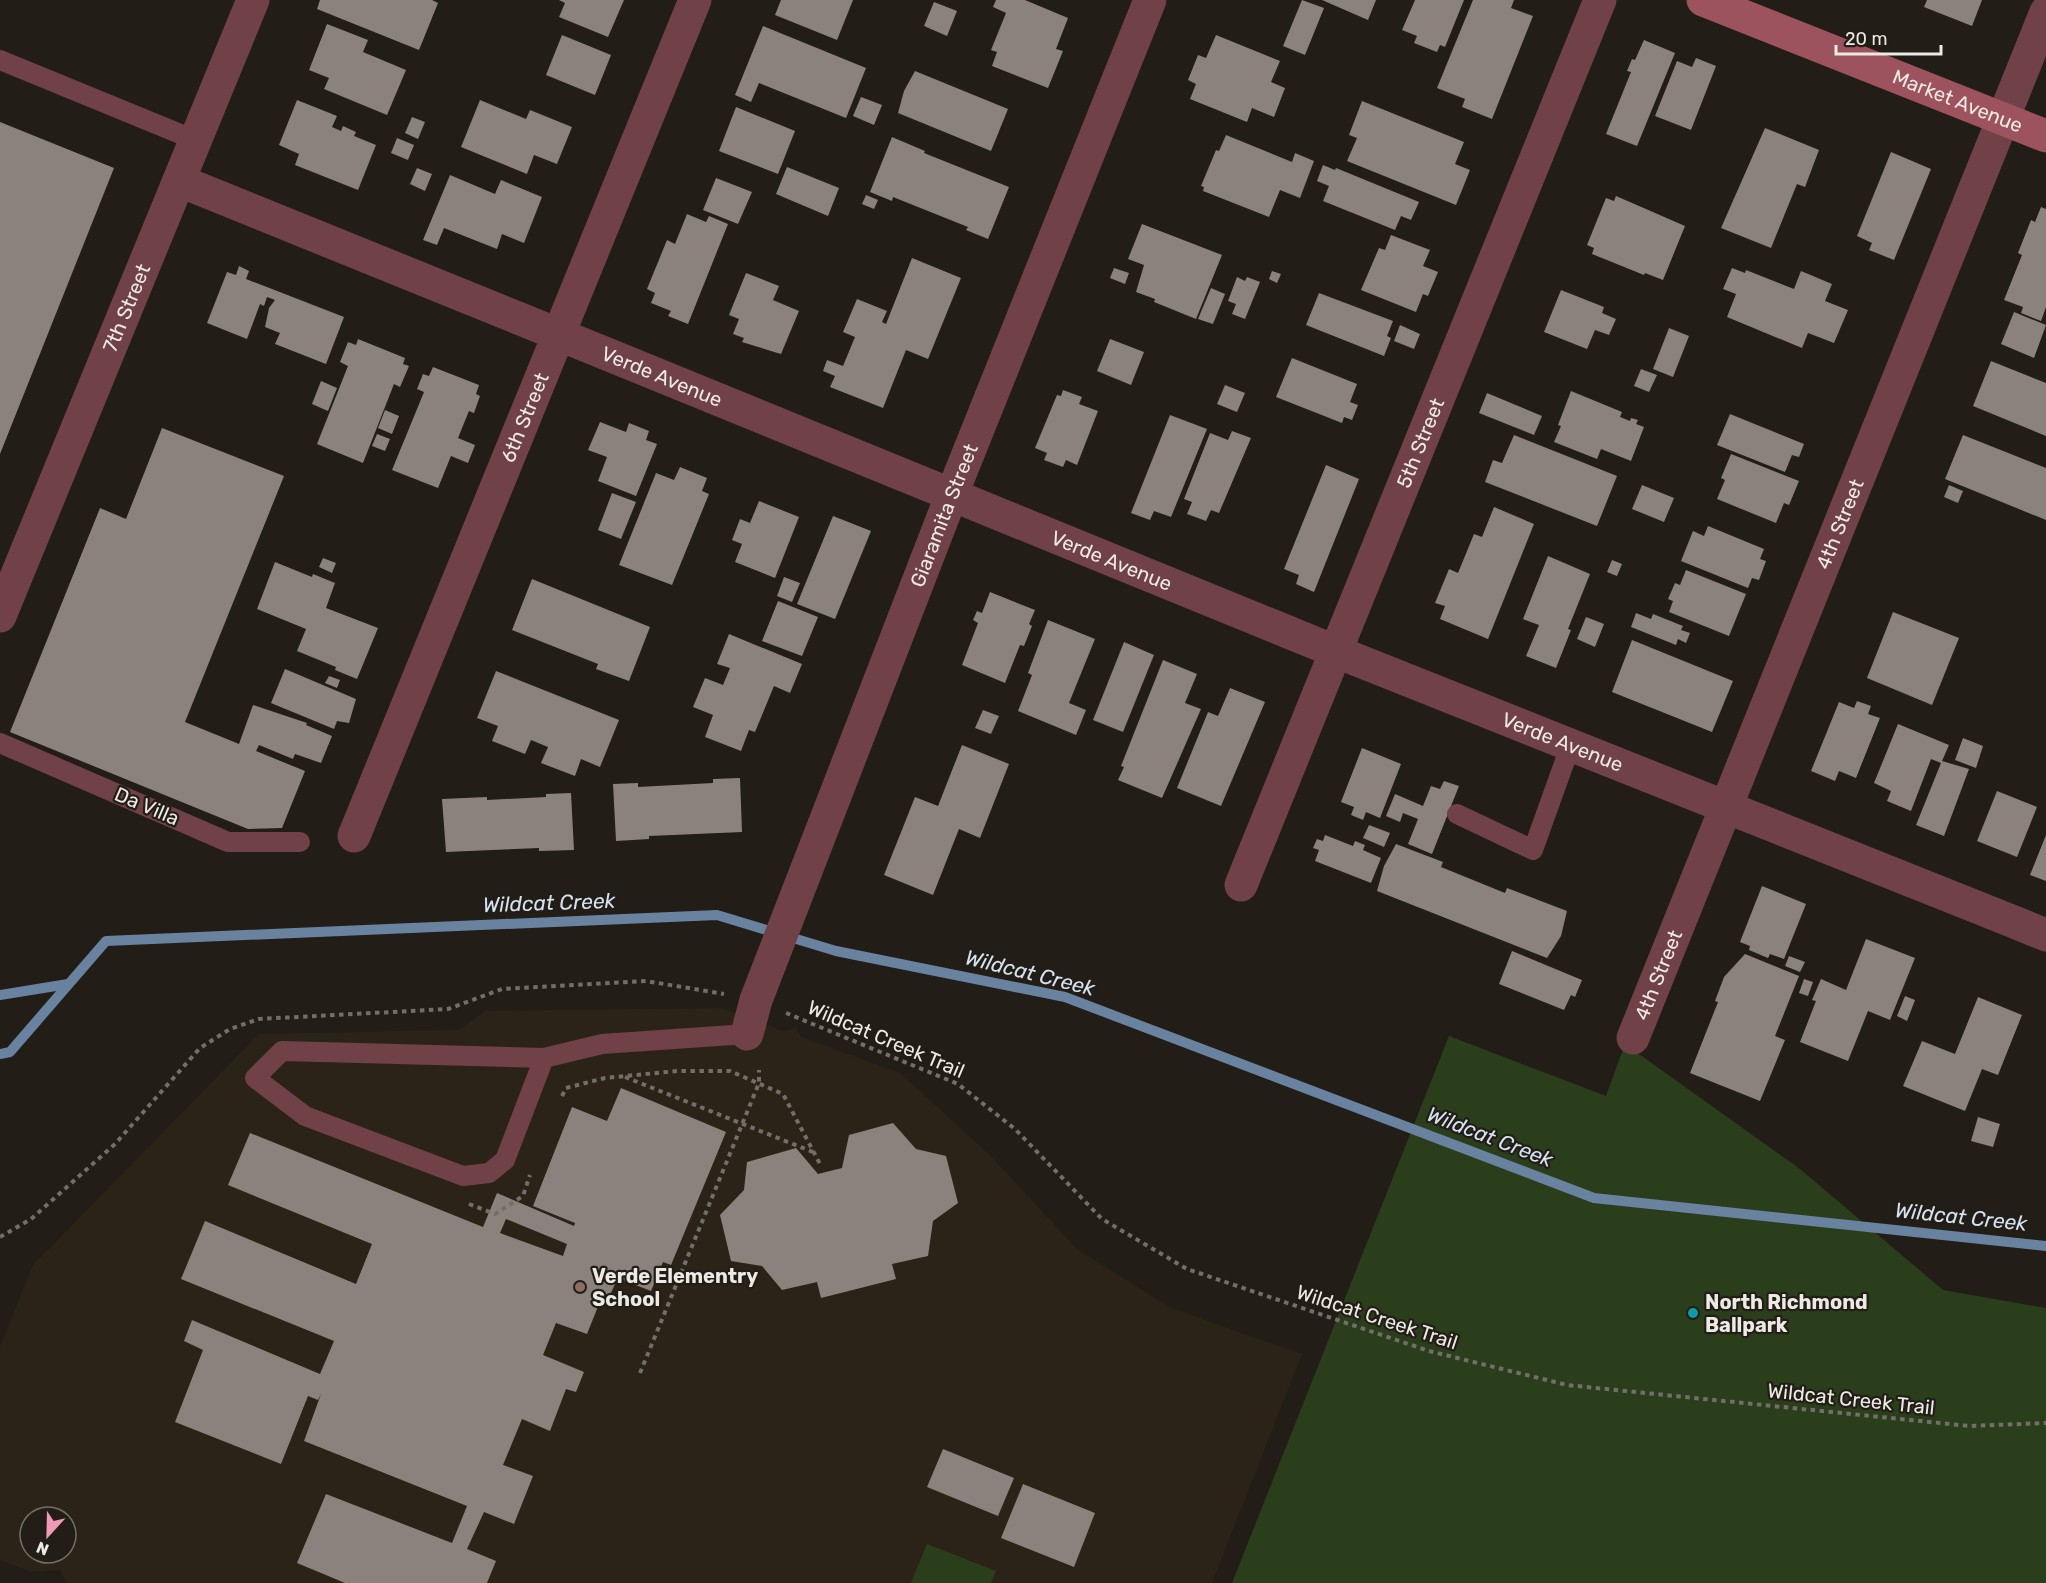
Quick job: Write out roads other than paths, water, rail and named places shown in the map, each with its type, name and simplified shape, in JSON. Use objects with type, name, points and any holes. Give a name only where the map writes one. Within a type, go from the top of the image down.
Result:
[{"type":"street","name":"7th Street","points":[[0,616],[253,0]]},
{"type":"street","name":"6th Street","points":[[354,836],[696,0]]},
{"type":"street","name":"Giaramita Street","points":[[747,1034],[765,978],[952,494],[1150,0]]},
{"type":"street","name":"5th Street","points":[[1241,885],[1600,0]]},
{"type":"street","name":"Market Avenue","points":[[1703,0],[2046,136]]},
{"type":"street","name":"4th Street","points":[[1633,1038],[2046,12]]},
{"type":"street","name":"Verde Avenue","points":[[180,181],[559,333],[1335,651],[1727,805],[2046,935]]},
{"type":"lane","points":[[0,60],[195,140]]},
{"type":"lane","name":"Da Villa","points":[[0,743],[228,842],[300,842]]},
{"type":"lane","points":[[1457,814],[1533,850],[1571,744]]},
{"type":"lane","points":[[544,1058],[505,1160],[489,1173],[464,1176],[305,1116],[255,1078],[282,1051],[544,1058],[602,1044],[747,1034]]},
{"type":"waterway","name":"Wildcat Creek","points":[[0,1054],[10,1052],[106,941],[717,915],[836,951],[1065,997],[1594,1198],[2046,1246]]},
{"type":"waterway","name":"Wildcat Creek","points":[[0,995],[68,984]]},
{"type":"place","name":"Verde Elementry School","points":[[580,1287]]},
{"type":"place","name":"North Richmond Ballpark","points":[[1693,1313]]}]
